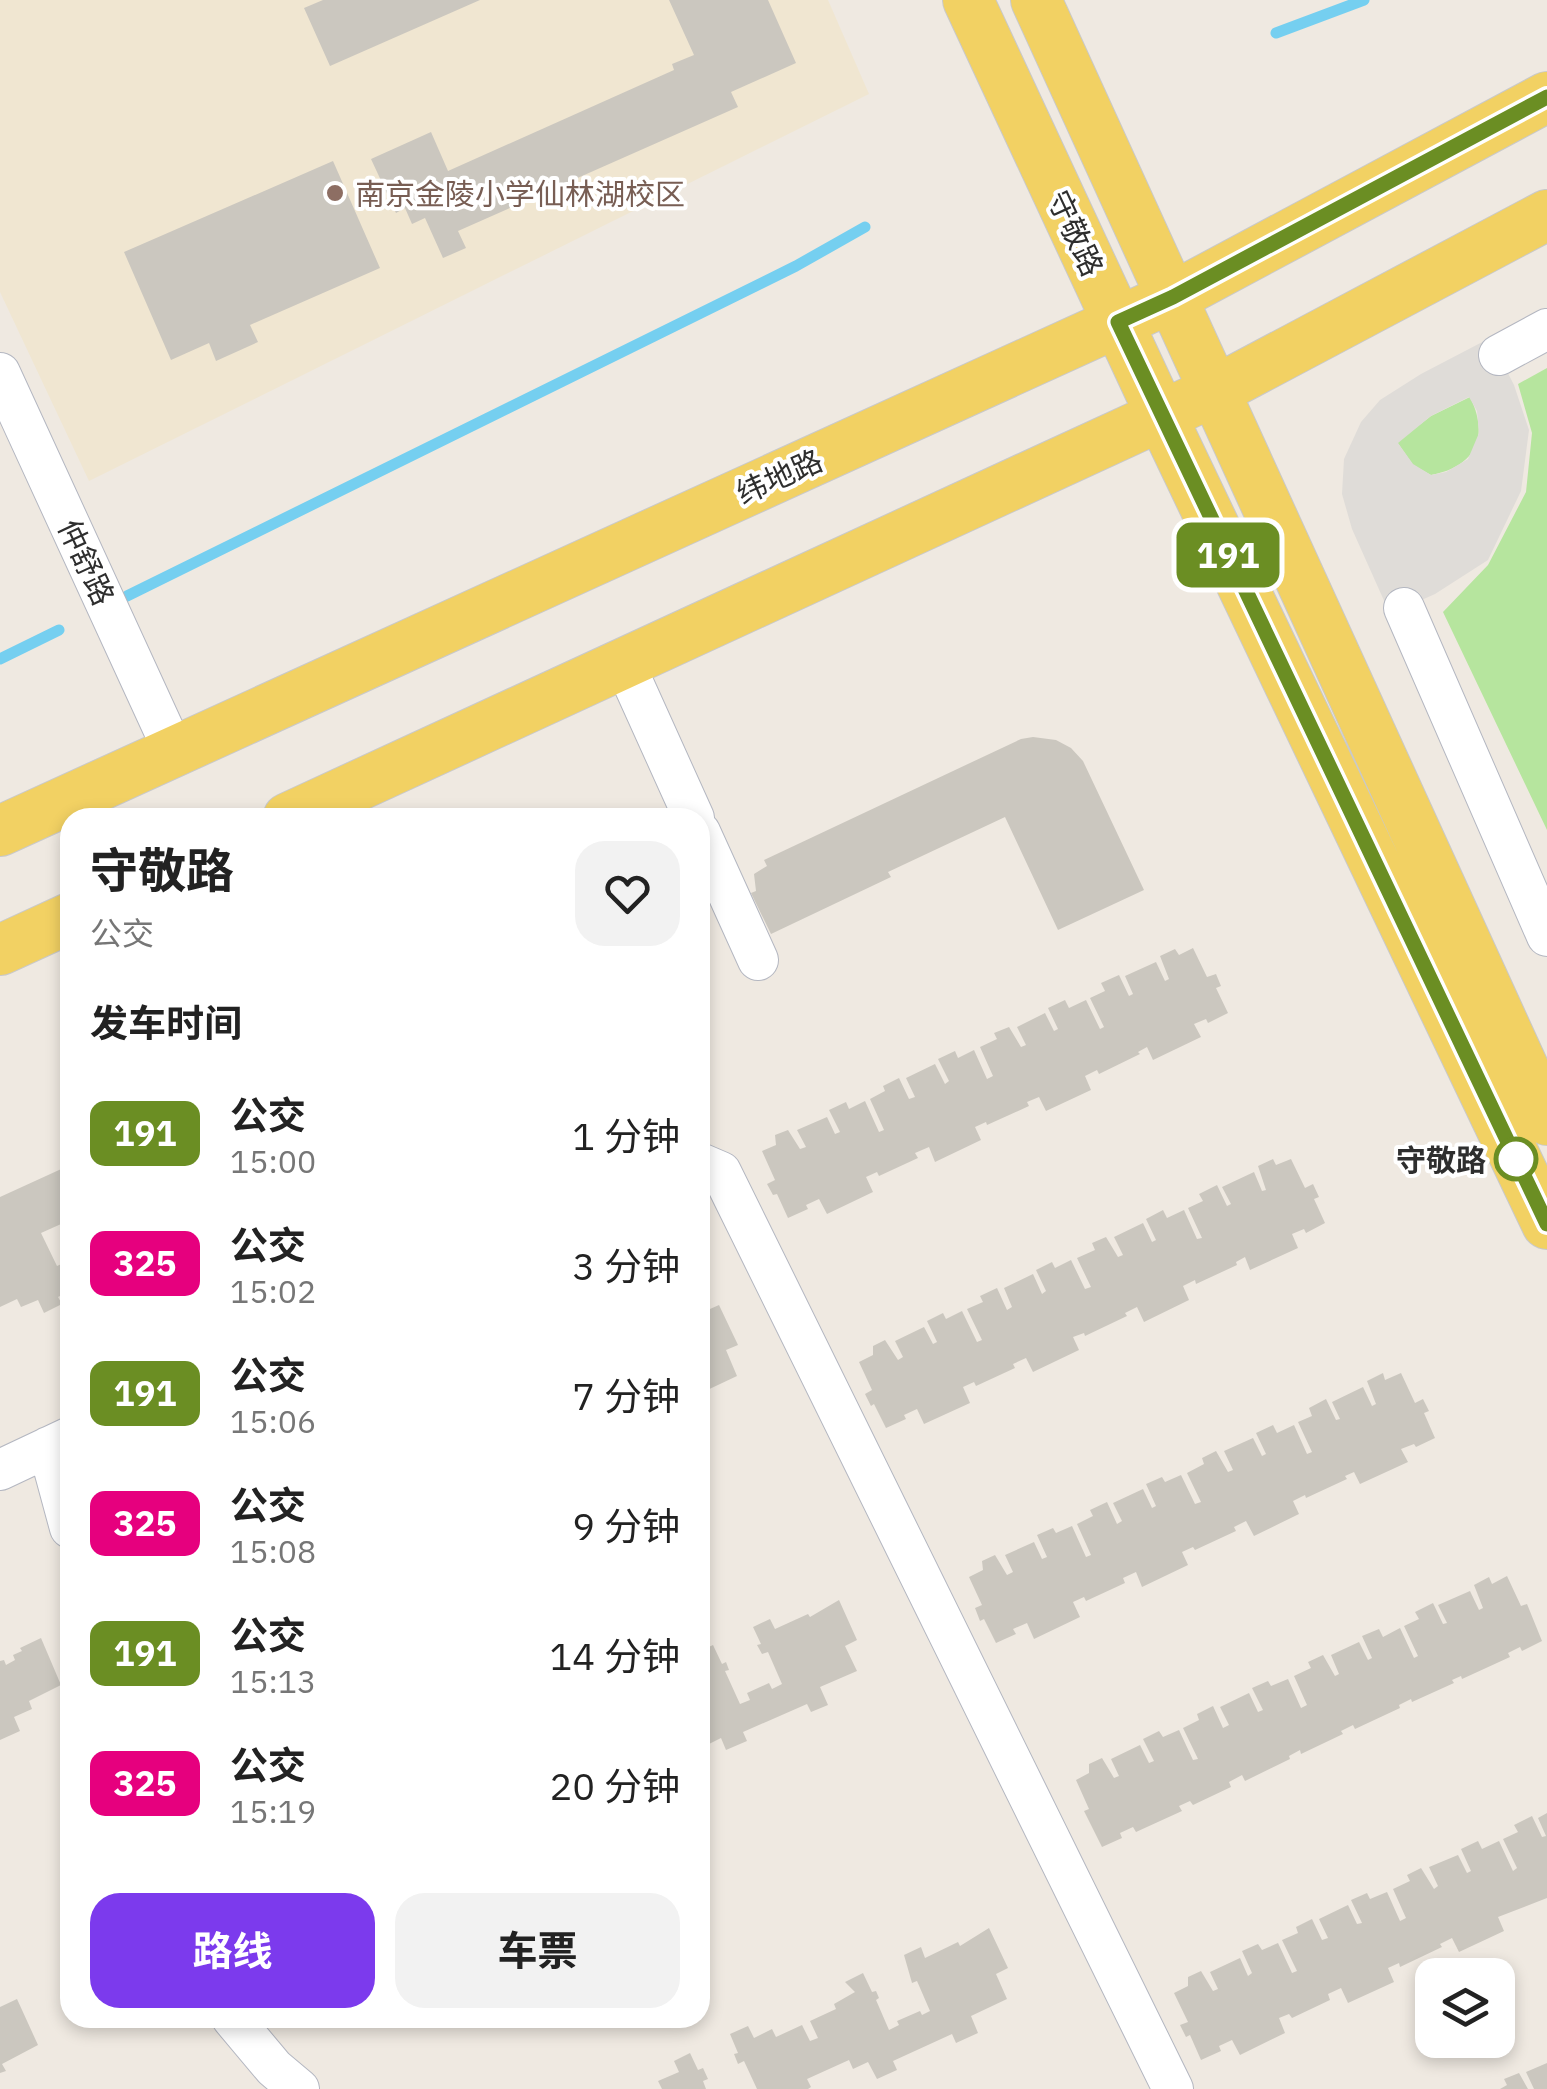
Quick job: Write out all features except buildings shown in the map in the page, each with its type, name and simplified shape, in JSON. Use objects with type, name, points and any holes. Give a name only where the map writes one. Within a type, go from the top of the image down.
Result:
[{"type":"main road","name":"守敬路","points":[[968,0],[1547,1224]]},
{"type":"main road","name":"守敬路","points":[[1036,0],[1547,1120]]},
{"type":"main road","name":"纬地路","points":[[0,831],[1173,297],[1547,97]]},
{"type":"main road","points":[[310,808],[1215,391],[1547,215]]},
{"type":"main road","points":[[0,950],[60,930]]},
{"type":"street","points":[[1499,354],[1547,329]]},
{"type":"street","name":"仲舒路","points":[[0,372],[174,752]]},
{"type":"street","points":[[1404,608],[1547,936]]},
{"type":"street","points":[[624,663],[689,808]]},
{"type":"street","points":[[710,854],[758,960]]},
{"type":"street","points":[[710,1167],[721,1172],[1173,2089]]},
{"type":"street","points":[[0,1470],[59,1442]]},
{"type":"street","points":[[240,2028],[274,2068],[299,2089]]},
{"type":"shaded area","name":"南京金陵小学仙林湖校区","points":[[0,0],[828,0],[869,94],[89,481],[0,292]]},
{"type":"shaded area","points":[[1490,338],[1514,385],[1529,430],[1521,491],[1488,560],[1435,594],[1390,614],[1352,529],[1342,494],[1344,459],[1361,422],[1380,400]],"holes":[[[1469,397],[1477,411],[1479,433],[1468,459],[1446,472],[1431,475],[1413,464],[1398,443],[1431,416]]]},
{"type":"green space","points":[[1547,368],[1547,830],[1443,612],[1488,565],[1526,492],[1532,433],[1518,384]]},
{"type":"green space","points":[[1470,397],[1479,425],[1468,457],[1431,475],[1413,465],[1397,442],[1431,416]]},
{"type":"waterway","points":[[1276,33],[1364,0]]},
{"type":"waterway","points":[[127,596],[796,266],[865,227]]},
{"type":"waterway","points":[[0,659],[59,630]]},
{"type":"bus line","name":"191","points":[[1547,97],[1173,297],[1118,322],[1547,1224]]},
{"type":"place","name":"南京金陵小学仙林湖校区","points":[[335,193]]},
{"type":"place","name":"守敬路","points":[[1516,1159]]}]
